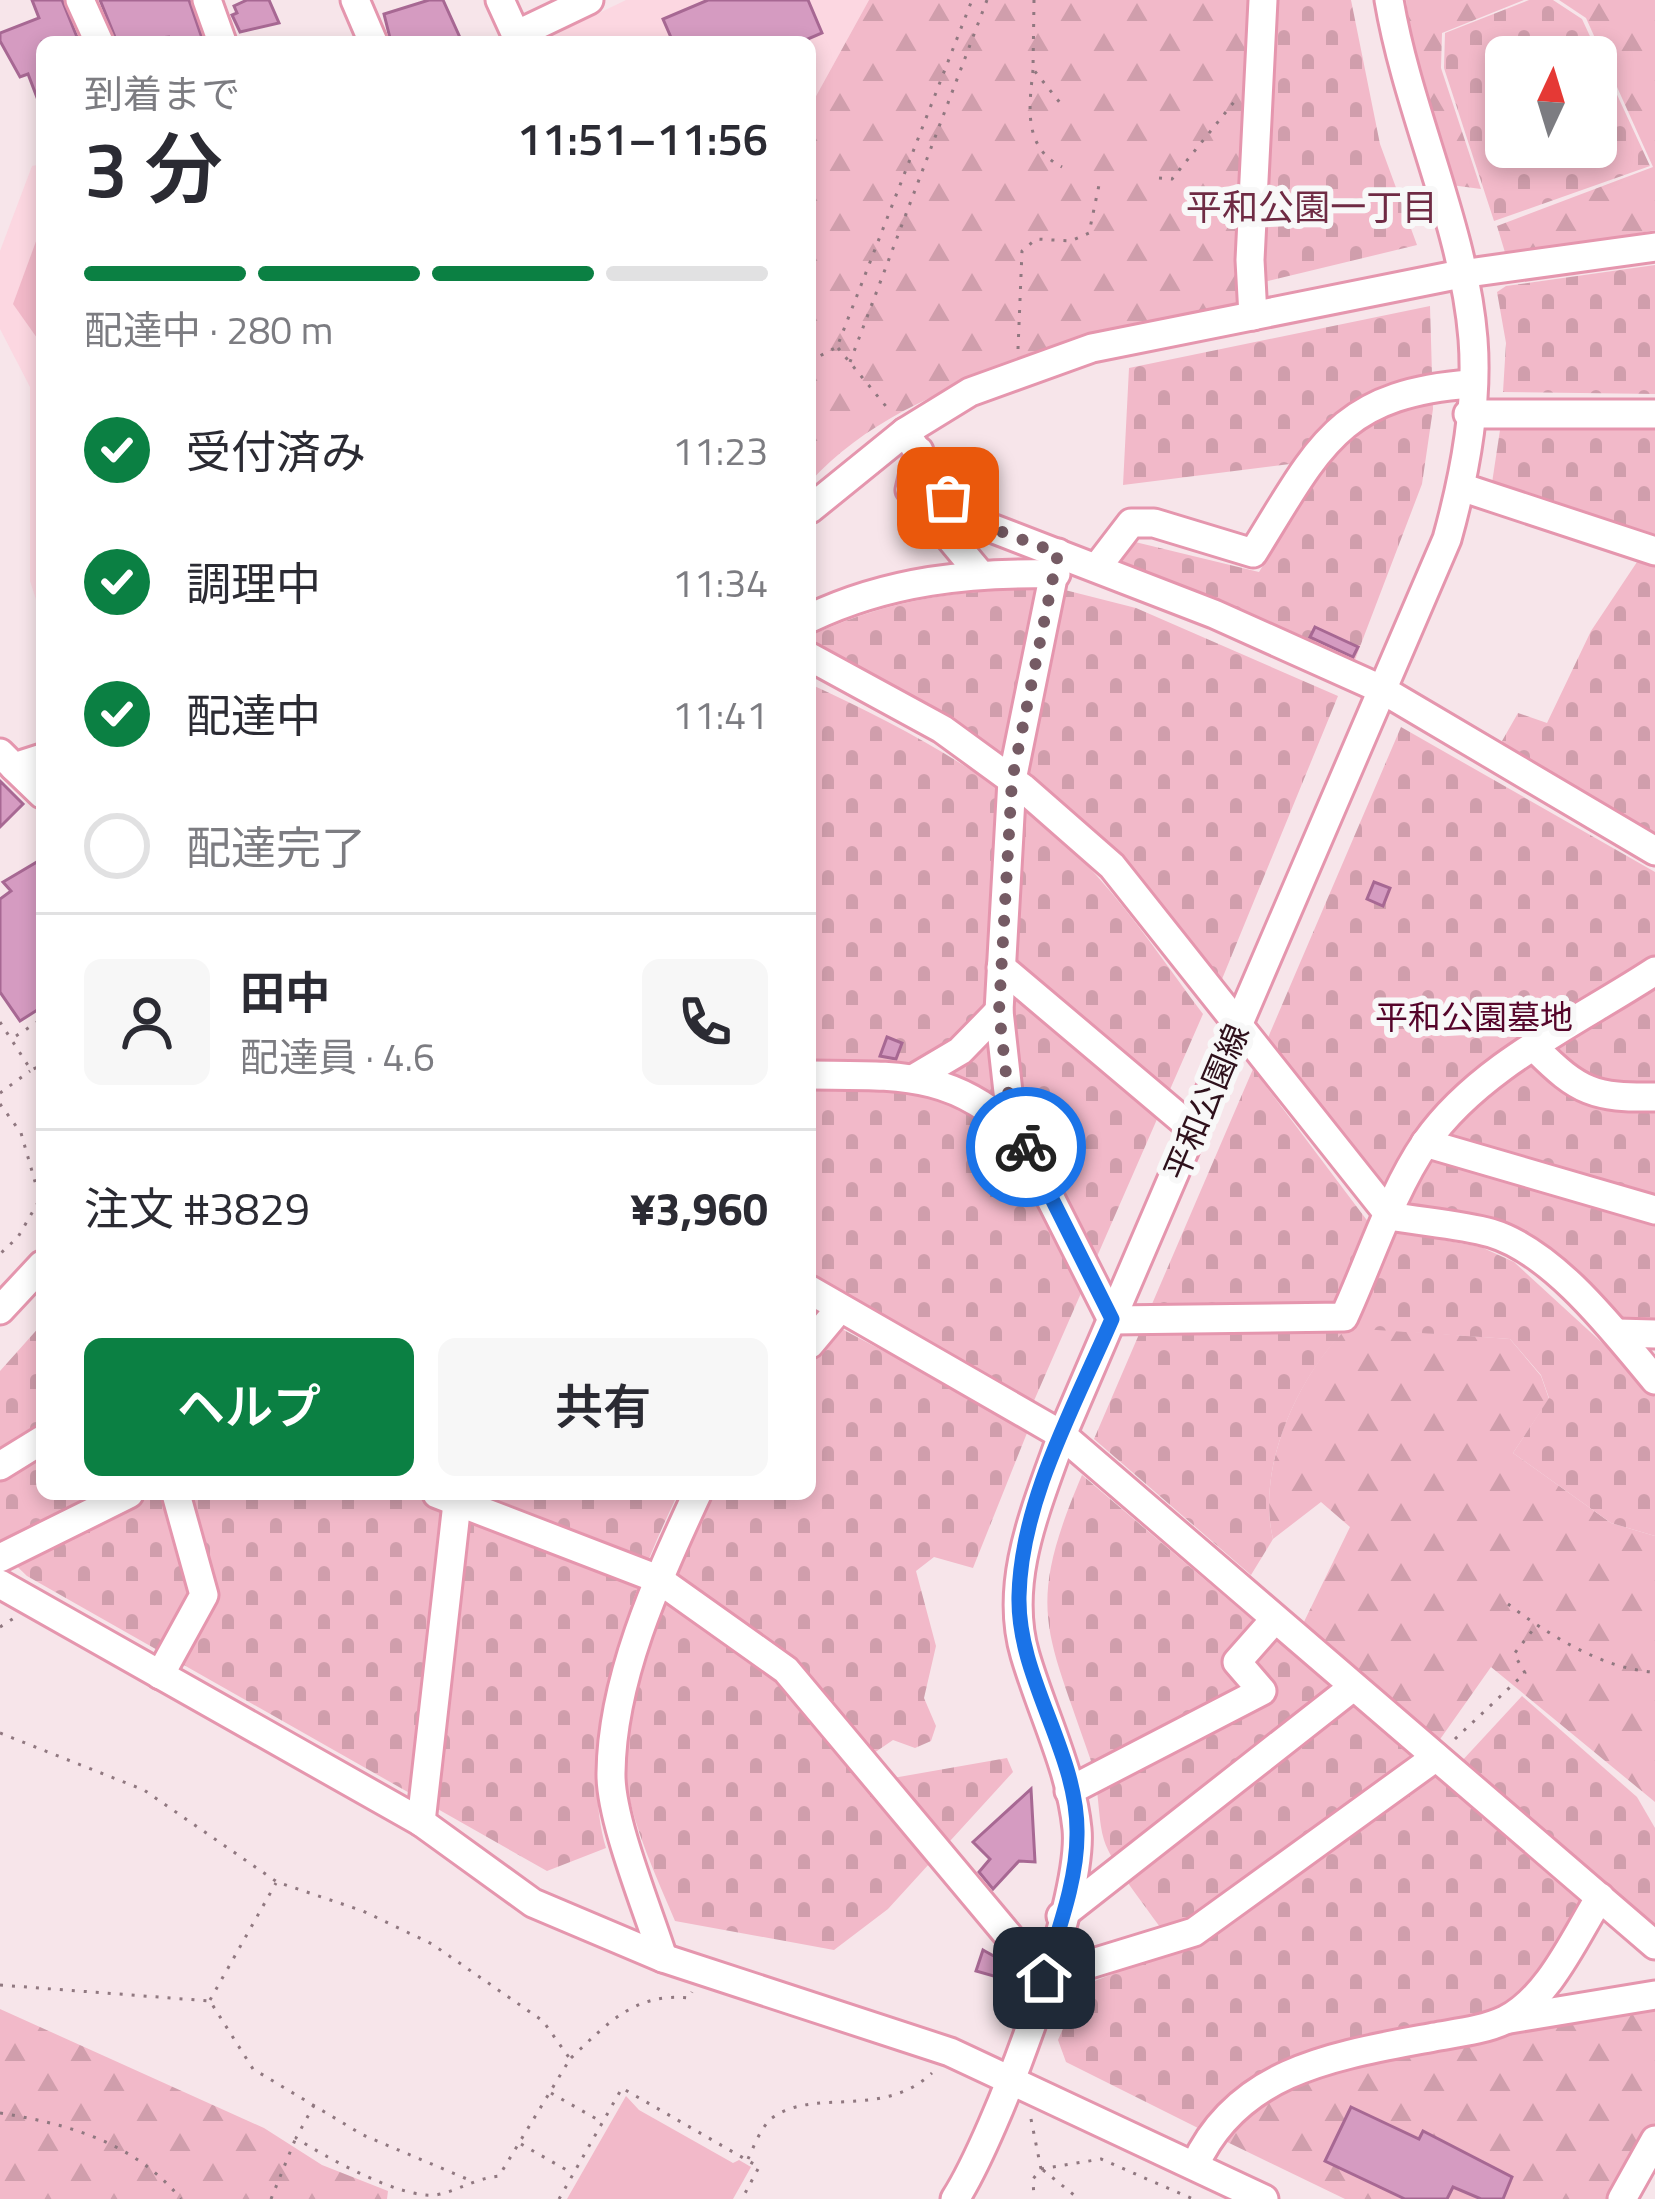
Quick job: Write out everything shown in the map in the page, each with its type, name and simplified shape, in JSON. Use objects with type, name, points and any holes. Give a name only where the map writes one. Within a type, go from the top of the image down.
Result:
[{"type":"street","points":[[80,0],[96,36]]},
{"type":"street","points":[[207,0],[220,36]]},
{"type":"street","points":[[500,0],[516,35],[589,0]]},
{"type":"street","points":[[1253,316],[1250,260],[1264,0]]},
{"type":"street","name":"平和公園線","points":[[955,2199],[1012,2078],[1061,1916],[1078,1834],[1070,1791],[1024,1650],[1018,1598],[1024,1543],[1062,1435],[1447,539],[1461,487],[1473,341],[1461,274],[1399,59],[1389,0]]},
{"type":"street","points":[[363,3],[371,36]]},
{"type":"street","points":[[816,505],[912,442],[970,392],[1091,348],[1461,274],[1655,247]]},
{"type":"street","points":[[1098,566],[1131,524],[1154,523],[1253,554],[1317,455],[1360,410],[1391,395],[1470,383]]},
{"type":"street","points":[[1468,414],[1655,414]]},
{"type":"street","points":[[912,442],[948,498],[981,524],[1057,564]]},
{"type":"street","points":[[912,442],[910,490],[980,574]]},
{"type":"street","points":[[1461,487],[1534,506],[1655,551]]},
{"type":"street","points":[[1057,564],[1012,780],[999,1011],[1008,1092],[1023,1139],[1066,1236],[1112,1319],[1344,1317],[1425,1143],[1491,1077],[1655,971]]},
{"type":"street","points":[[816,615],[876,590],[1057,564],[1098,566],[1381,689],[1655,851]]},
{"type":"street","points":[[816,660],[943,729],[1012,780],[1112,866],[1390,1216],[1492,1234],[1528,1252],[1617,1333],[1655,1380]]},
{"type":"street","points":[[7,759],[36,788]]},
{"type":"street","points":[[1001,967],[1194,1130]]},
{"type":"street","points":[[916,1077],[959,1052],[999,1011]]},
{"type":"street","points":[[1536,1049],[1572,1086],[1598,1095],[1655,1096]]},
{"type":"street","points":[[816,1075],[916,1077],[983,1102],[1023,1139]]},
{"type":"street","points":[[1425,1143],[1655,1210]]},
{"type":"street","points":[[0,1310],[36,1271]]},
{"type":"street","points":[[816,1294],[1062,1435],[1655,1945]]},
{"type":"street","points":[[816,1337],[840,1308]]},
{"type":"street","points":[[1617,1333],[1655,1334]]},
{"type":"street","points":[[0,1466],[36,1444]]},
{"type":"street","points":[[0,1558],[117,1500]]},
{"type":"street","points":[[160,1675],[204,1595],[178,1500]]},
{"type":"street","points":[[421,1822],[447,1500]]},
{"type":"street","points":[[452,1500],[658,1579],[787,1670],[1044,1978],[1194,1932],[1436,1757]]},
{"type":"street","points":[[663,1958],[610,1775],[624,1686],[658,1579],[694,1500]]},
{"type":"street","points":[[0,1584],[421,1822],[532,1903],[663,1958],[1012,2078],[1264,2199]]},
{"type":"street","points":[[1070,1791],[1262,1691],[1237,1662],[1275,1619]]},
{"type":"street","points":[[1061,1916],[1353,1687]]},
{"type":"street","points":[[1506,2020],[1539,1992],[1600,1898]]},
{"type":"street","points":[[1195,2165],[1209,2133],[1269,2084],[1315,2060],[1655,1995]]},
{"type":"street","points":[[1622,2199],[1655,2140]]},
{"type":"path","points":[[816,358],[837,347],[972,0]]},
{"type":"path","points":[[850,362],[987,0]]},
{"type":"path","points":[[1034,0],[1029,124],[1045,158],[1062,167]]},
{"type":"path","points":[[1033,69],[1061,104]]},
{"type":"path","points":[[1159,178],[1172,179],[1237,98]]},
{"type":"path","points":[[1017,375],[1022,251],[1036,239],[1071,241],[1089,233],[1099,184]]},
{"type":"path","points":[[837,347],[912,442]]},
{"type":"path","points":[[0,1022],[14,1036]]},
{"type":"path","points":[[31,1070],[12,1048],[14,1036],[36,1023]]},
{"type":"path","points":[[0,1094],[36,1068]]},
{"type":"path","points":[[0,1104],[21,1133],[36,1182]]},
{"type":"path","points":[[0,1254],[18,1237],[36,1206]]},
{"type":"path","points":[[1508,1604],[1536,1626],[1611,1661],[1655,1672]]},
{"type":"path","points":[[1436,1757],[1526,1672],[1514,1654],[1536,1626]]},
{"type":"path","points":[[0,1733],[144,1790],[277,1882],[363,1911],[451,1956],[543,2021],[570,2060]]},
{"type":"path","points":[[210,2001],[277,1882]]},
{"type":"path","points":[[296,2138],[328,2160],[408,2192],[436,2197],[469,2179],[499,2176],[570,2060],[624,2008],[670,1996],[689,1998],[704,1971]]},
{"type":"path","points":[[0,1984],[210,2001]]},
{"type":"path","points":[[210,2001],[253,2069],[418,2162],[469,2179]]},
{"type":"path","points":[[748,2158],[772,2118],[797,2109],[897,2095],[936,2069],[941,2050]]},
{"type":"path","points":[[559,2199],[622,2088],[759,2167],[742,2199]]},
{"type":"path","points":[[550,2092],[602,2123]]},
{"type":"path","points":[[272,2199],[314,2105]]},
{"type":"path","points":[[0,2114],[70,2124],[165,2179],[181,2199]]},
{"type":"path","points":[[1031,2117],[1041,2169],[1078,2199]]},
{"type":"path","points":[[519,2143],[573,2173]]},
{"type":"path","points":[[1034,2199],[1033,2179],[1041,2169],[1101,2158],[1193,2199]]},
{"type":"shaded area","points":[[626,0],[869,0],[816,96],[816,36],[551,36]]},
{"type":"shaded area","points":[[36,165],[36,600],[30,581],[30,387],[0,329],[0,251]]},
{"type":"green space","points":[[869,0],[1255,0],[1242,306],[1071,349],[954,387],[852,444],[816,477],[816,96]]},
{"type":"green space","points":[[1272,0],[1351,0],[1380,144],[1417,245],[1264,282],[1262,196]]},
{"type":"green space","points":[[1406,0],[1524,0],[1442,33],[1441,68],[1481,189],[1451,185],[1412,51]]},
{"type":"green space","points":[[1529,0],[1553,0],[1582,19],[1590,36],[1485,36],[1485,168],[1617,168],[1617,95],[1650,166],[1494,221],[1444,68],[1445,33]]},
{"type":"green space","points":[[1559,0],[1655,0],[1655,230],[1507,259],[1497,226],[1653,167],[1617,87],[1617,36],[1594,36],[1586,18]]},
{"type":"green space","points":[[36,241],[36,337],[13,304]]},
{"type":"green space","points":[[1655,265],[1655,394],[1503,392],[1506,343],[1497,292],[1506,286]]},
{"type":"green space","points":[[1430,306],[1433,409],[1422,484],[1353,665],[1120,566],[1131,541],[1259,572],[1320,472],[1298,463],[1123,485],[1129,368]]},
{"type":"green space","points":[[1500,430],[1655,430],[1655,547],[1492,483]]},
{"type":"green space","points":[[1637,562],[1655,565],[1655,840],[1498,748],[1518,713],[1547,723],[1591,631]]},
{"type":"green space","points":[[1065,590],[1136,608],[1338,696],[1220,984],[1125,869],[816,655],[816,633],[841,623],[934,597]]},
{"type":"green space","points":[[816,687],[964,765],[1034,816],[1111,892],[1203,1014],[1033,1403],[816,1280]]},
{"type":"green space","name":"平和公園墓地","points":[[1401,727],[1655,872],[1655,1323],[1618,1320],[1544,1253],[1380,1197],[1267,1040]]},
{"type":"green space","points":[[1253,1069],[1372,1227],[1481,1247],[1514,1262],[1634,1372],[1655,1397],[1655,1536],[1611,1523],[1513,1453],[1549,1398],[1541,1375],[1510,1339],[1347,1328],[1312,1372],[1285,1426],[1270,1483],[1273,1539],[1251,1575],[1094,1439]]},
{"type":"green space","points":[[1347,1327],[1510,1339],[1541,1376],[1549,1399],[1513,1453],[1611,1523],[1655,1536],[1655,1802],[1491,1667],[1436,1745],[1301,1628],[1350,1527],[1321,1502],[1273,1539],[1270,1483],[1297,1398]]},
{"type":"green space","points":[[840,1328],[1029,1428],[973,1568],[934,1557],[916,1571],[936,1646],[924,1698],[936,1726],[931,1741],[915,1748],[893,1740],[874,1753],[893,1778],[1007,1758],[1013,1772],[888,1909],[834,1950],[675,1921],[635,1818],[626,1783],[625,1752],[629,1716],[652,1636],[709,1500],[816,1500],[816,1358]]},
{"type":"green space","points":[[36,1331],[36,1500],[675,1500],[627,1620],[603,1715],[598,1807],[606,1848],[547,1871],[27,1576],[0,1550],[0,1371]]},
{"type":"green space","points":[[1082,1475],[1587,1905],[1528,1993],[1496,2011],[1300,2056],[1260,2073],[1198,2128],[1066,2062],[1058,2040],[1082,1986],[1176,1949],[1108,1851],[1093,1769],[1053,1647],[1048,1589],[1053,1557]]},
{"type":"green space","points":[[1522,1696],[1637,1797],[1655,1828],[1655,1926],[1460,1763]]},
{"type":"green space","points":[[1655,2001],[1655,2134],[1619,2199],[1345,2199],[1223,2140],[1276,2091],[1321,2068]]},
{"type":"green space","points":[[0,2009],[264,2128],[322,2165],[388,2191],[387,2199],[0,2199]]},
{"type":"green space","points":[[626,2096],[639,2110],[733,2163],[739,2160],[751,2167],[733,2199],[567,2199]]},
{"type":"building","points":[[32,0],[62,0],[77,36],[36,36],[36,95],[28,74],[20,77],[0,33],[39,18]]},
{"type":"building","points":[[100,0],[189,0],[201,36],[115,36]]},
{"type":"building","points":[[247,0],[269,0],[279,23],[240,32],[232,15],[237,13],[234,6]]},
{"type":"building","points":[[443,0],[459,36],[390,36],[384,14]]},
{"type":"building","points":[[708,0],[808,0],[822,33],[670,36],[663,19]]},
{"type":"building","points":[[1315,627],[1358,647],[1353,657],[1310,637]]},
{"type":"building","points":[[0,781],[23,804],[0,827]]},
{"type":"building","points":[[36,863],[36,1011],[20,1021],[0,992],[0,899],[11,891],[3,882]]},
{"type":"building","points":[[1374,882],[1390,888],[1383,906],[1367,899]]},
{"type":"building","points":[[887,1037],[902,1043],[896,1059],[880,1056]]},
{"type":"building","points":[[1031,1789],[1035,1862],[1019,1861],[993,1889],[979,1872],[990,1859],[973,1842]]},
{"type":"building","points":[[983,1950],[1008,1964],[1004,1979],[976,1971]]},
{"type":"building","points":[[1351,2107],[1419,2139],[1423,2131],[1512,2177],[1503,2199],[1481,2199],[1453,2187],[1447,2199],[1405,2199],[1325,2161]]},
{"type":"way so far","points":[[948,498],[981,524],[1058,553],[1012,780],[999,1011],[1008,1092],[1026,1147]]},
{"type":"district","name":"平和公園一丁目","points":[[1312,207]]},
{"type":"route","points":[[1026,1147],[1066,1236],[1112,1319],[1062,1435],[1024,1543],[1018,1598],[1024,1650],[1068,1783],[1078,1834],[1069,1888],[1044,1978]]}]
